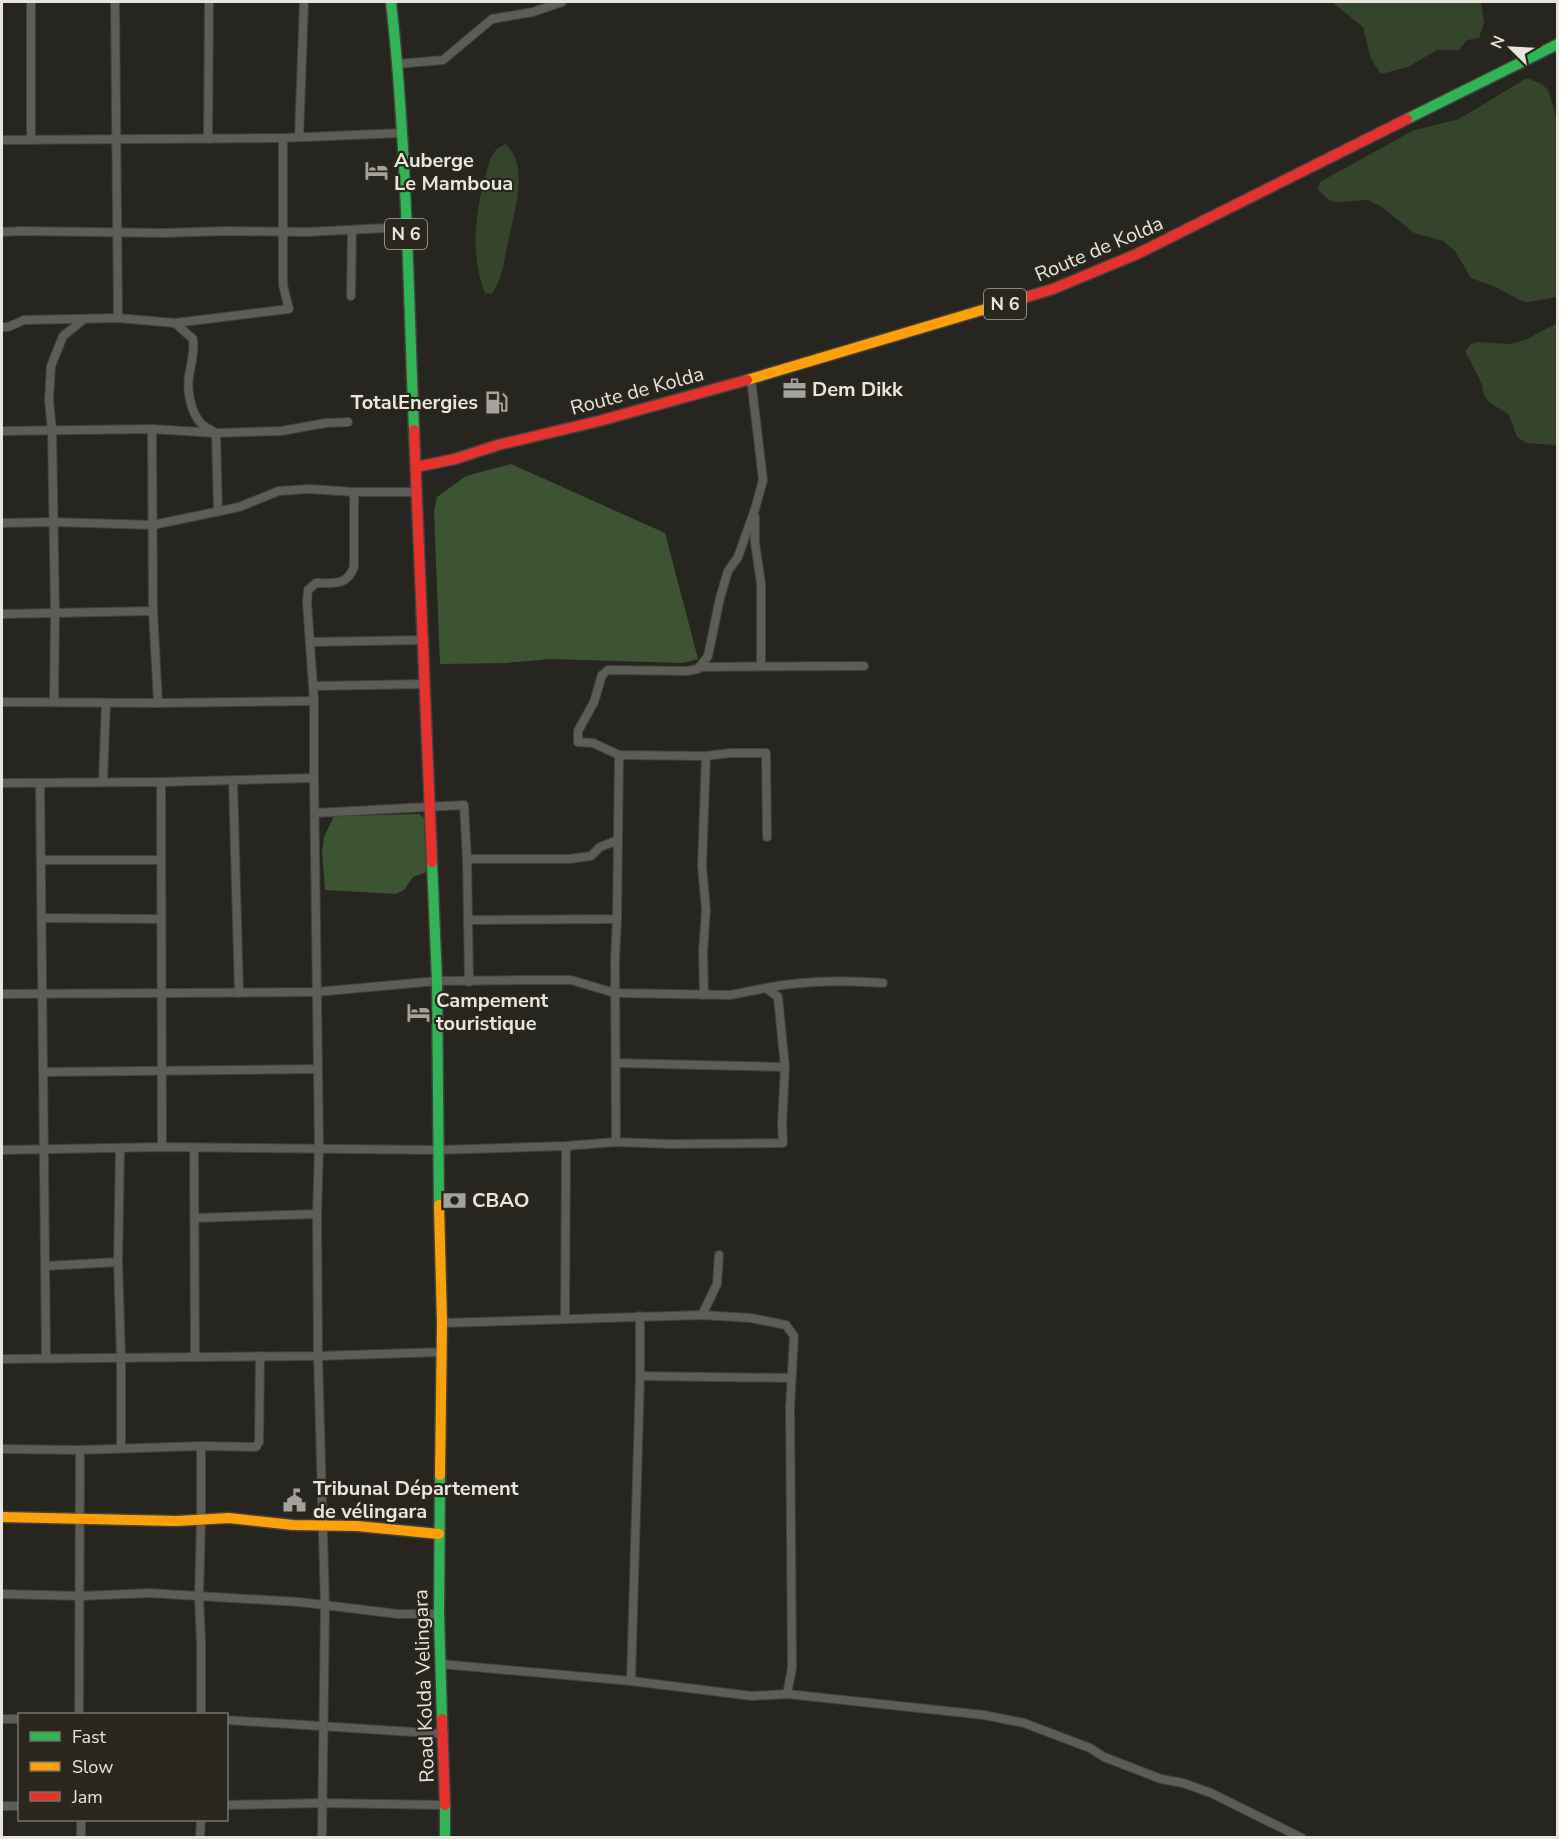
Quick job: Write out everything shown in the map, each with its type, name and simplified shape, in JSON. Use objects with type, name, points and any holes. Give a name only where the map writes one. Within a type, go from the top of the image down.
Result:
[{"type":"main road","name":"N 6","points":[[391,2],[398,64],[402,134],[416,467]]},
{"type":"main road","name":"Route de Kolda","points":[[416,467],[455,459],[498,445],[599,421],[751,380],[1053,289],[1137,254],[1557,44]]},
{"type":"main road","name":"Road Kolda Velingara","points":[[416,467],[437,981],[437,1150],[442,1323],[439,1614],[445,1838]]},
{"type":"main road","points":[[2,1517],[168,1521],[239,1519],[292,1525],[357,1526],[439,1534]]},
{"type":"street","points":[[31,2],[31,140]]},
{"type":"street","points":[[115,2],[118,318]]},
{"type":"street","points":[[208,139],[209,2]]},
{"type":"street","points":[[299,137],[304,2]]},
{"type":"street","points":[[398,64],[443,60],[492,19],[533,12],[562,2]]},
{"type":"street","points":[[2,140],[283,138],[402,134]]},
{"type":"street","points":[[2,327],[8,327],[24,320],[118,318],[176,323],[289,309],[283,285],[283,138]]},
{"type":"street","points":[[2,232],[306,232],[406,227]]},
{"type":"street","points":[[351,296],[352,230]]},
{"type":"street","points":[[54,702],[52,431],[49,400],[51,366],[63,336],[82,320]]},
{"type":"street","points":[[176,323],[193,339],[193,358],[189,378],[192,407],[200,423],[216,433]]},
{"type":"street","points":[[700,667],[708,656],[728,571],[738,557],[763,480],[751,380]]},
{"type":"street","points":[[2,431],[152,429],[216,433],[281,431],[326,423],[348,422]]},
{"type":"street","points":[[152,429],[153,611],[158,704]]},
{"type":"street","points":[[216,433],[218,511]]},
{"type":"street","points":[[2,523],[153,525],[239,507],[279,491],[310,489],[418,492]]},
{"type":"street","points":[[322,1838],[325,1606],[318,1356],[319,1148],[314,686],[308,591],[316,583],[337,583],[351,576],[354,567],[354,492]]},
{"type":"street","points":[[755,509],[755,543],[761,583],[761,666]]},
{"type":"street","points":[[2,614],[153,611]]},
{"type":"street","points":[[311,642],[424,640]]},
{"type":"street","points":[[767,837],[766,753],[706,756],[619,755],[593,743],[578,742],[578,731],[594,702],[602,675],[608,670],[687,671],[700,667],[864,666]]},
{"type":"street","points":[[314,686],[425,684]]},
{"type":"street","points":[[2,702],[158,704],[314,701]]},
{"type":"street","points":[[103,781],[106,703]]},
{"type":"street","points":[[616,1142],[615,993],[619,755]]},
{"type":"street","points":[[704,995],[703,952],[706,910],[702,866],[706,756]]},
{"type":"street","points":[[2,783],[314,778]]},
{"type":"street","points":[[233,781],[239,993]]},
{"type":"street","points":[[161,782],[162,1147]]},
{"type":"street","points":[[40,783],[46,1357]]},
{"type":"street","points":[[315,813],[464,805],[468,859],[469,981]]},
{"type":"street","points":[[468,859],[570,859],[591,856],[600,847],[618,840]]},
{"type":"street","points":[[41,860],[160,860]]},
{"type":"street","points":[[42,918],[160,919]]},
{"type":"street","points":[[468,920],[617,919]]},
{"type":"street","points":[[2,994],[316,992],[437,981],[571,980],[615,993],[730,995],[804,982],[843,980],[883,983]]},
{"type":"street","points":[[2,1150],[162,1147],[437,1150],[616,1142],[783,1143],[785,1067],[778,997],[766,988]]},
{"type":"street","points":[[617,1063],[785,1067]]},
{"type":"street","points":[[44,1072],[317,1069]]},
{"type":"street","points":[[565,1319],[566,1146]]},
{"type":"street","points":[[120,1148],[118,1262],[121,1449]]},
{"type":"street","points":[[194,1148],[195,1356]]},
{"type":"street","points":[[195,1218],[317,1214]]},
{"type":"street","points":[[702,1315],[717,1284],[719,1255]]},
{"type":"street","points":[[45,1266],[118,1262]]},
{"type":"street","points":[[442,1323],[702,1315],[752,1318],[786,1325],[794,1336],[790,1436],[792,1668],[787,1694]]},
{"type":"street","points":[[631,1681],[640,1316]]},
{"type":"street","points":[[2,1359],[318,1356],[442,1352]]},
{"type":"street","points":[[2,1449],[256,1447],[259,1442],[260,1356]]},
{"type":"street","points":[[640,1377],[791,1378]]},
{"type":"street","points":[[201,1446],[199,1597],[201,1713]]},
{"type":"street","points":[[80,1450],[80,1713]]},
{"type":"street","points":[[2,1594],[81,1596],[149,1593],[299,1602],[398,1614],[439,1614]]},
{"type":"street","points":[[441,1664],[631,1681],[752,1696],[787,1694],[984,1714],[1024,1723],[1090,1748],[1104,1757],[1161,1779],[1183,1783],[1211,1793],[1302,1838]]},
{"type":"street","points":[[2,1719],[18,1719]]},
{"type":"street","points":[[228,1720],[444,1734]]},
{"type":"street","points":[[228,1805],[322,1803],[445,1805]]},
{"type":"street","points":[[2,1806],[18,1806]]},
{"type":"street","points":[[81,1821],[81,1838]]},
{"type":"street","points":[[200,1838],[201,1821]]},
{"type":"green space","points":[[1332,2],[1481,2],[1484,23],[1479,38],[1467,40],[1459,50],[1437,50],[1408,67],[1381,74],[1371,59],[1363,27]]},
{"type":"green space","points":[[1527,78],[1542,84],[1548,90],[1557,119],[1557,297],[1527,302],[1520,300],[1471,278],[1455,251],[1443,241],[1414,233],[1382,207],[1368,200],[1336,202],[1329,200],[1318,190],[1320,182],[1412,131],[1459,119]]},
{"type":"green space","points":[[505,144],[513,152],[517,163],[519,175],[517,202],[503,267],[492,294],[485,293],[477,264],[477,219],[490,160],[495,151]]},
{"type":"green space","points":[[1557,323],[1557,445],[1527,443],[1517,437],[1509,415],[1484,396],[1482,384],[1465,351],[1471,344],[1478,342],[1510,344],[1525,340]]},
{"type":"green space","points":[[511,464],[665,533],[698,659],[683,663],[550,659],[506,663],[440,664],[434,511],[437,497],[466,476]]},
{"type":"green space","points":[[419,814],[425,819],[427,872],[413,877],[404,890],[396,894],[325,890],[322,852],[324,837],[334,816]]},
{"type":"traffic: fast","points":[[391,2],[404,162],[414,430]]},
{"type":"traffic: fast","points":[[1407,119],[1558,44]]},
{"type":"traffic: fast","points":[[432,862],[437,981],[439,1205]]},
{"type":"traffic: fast","points":[[440,1475],[439,1614],[442,1719]]},
{"type":"traffic: fast","points":[[445,1805],[445,1838]]},
{"type":"traffic: slow","points":[[747,380],[989,308]]},
{"type":"traffic: slow","points":[[439,1205],[442,1323],[440,1475]]},
{"type":"traffic: slow","points":[[2,1517],[176,1521],[229,1518],[293,1525],[357,1526],[439,1534]]},
{"type":"traffic: jam","points":[[989,308],[1053,289],[1137,254],[1407,119]]},
{"type":"traffic: jam","points":[[416,467],[455,459],[498,445],[599,421],[747,380]]},
{"type":"traffic: jam","points":[[414,430],[432,862]]},
{"type":"traffic: jam","points":[[442,1719],[445,1805]]},
{"type":"place","name":"Auberge Le Mamboua","points":[[376,171]]},
{"type":"place","name":"Dem Dikk","points":[[794,389]]},
{"type":"place","name":"TotalEnergies","points":[[496,402]]},
{"type":"place","name":"Campement touristique","points":[[418,1012]]},
{"type":"place","name":"CBAO","points":[[454,1200]]},
{"type":"place","name":"Tribunal Département de vélingara","points":[[295,1500]]}]
